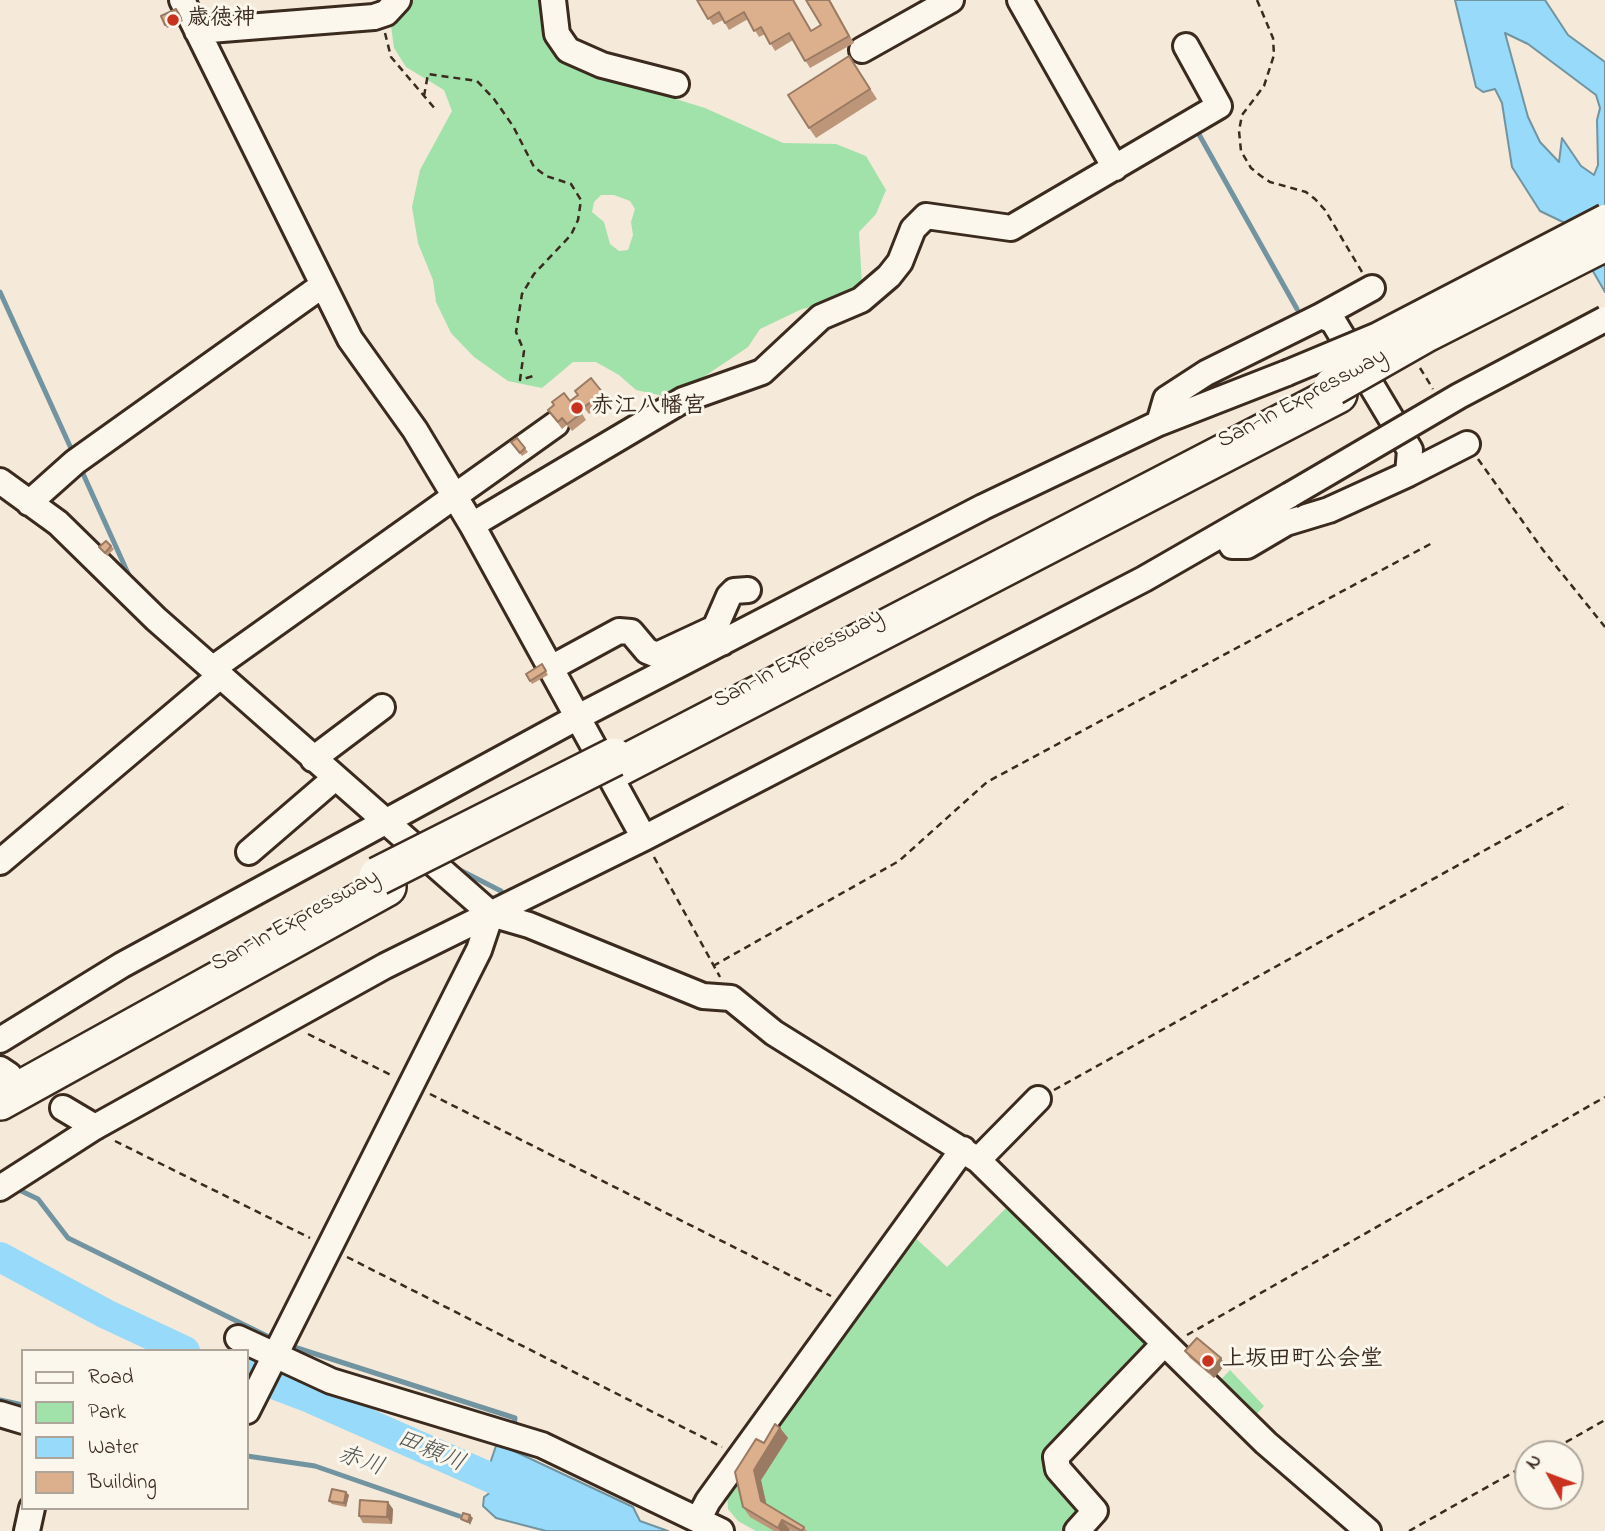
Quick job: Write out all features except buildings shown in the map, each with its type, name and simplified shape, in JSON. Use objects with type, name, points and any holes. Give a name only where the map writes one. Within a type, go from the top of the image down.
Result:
[{"type":"highway","name":"San-In Expressway","points":[[1335,390],[1426,333],[1605,242]]},
{"type":"highway","name":"San-In Expressway","points":[[2,1087],[383,882],[616,762],[978,566],[1605,256]]},
{"type":"street","points":[[182,0],[350,339],[415,430],[472,526],[644,838]]},
{"type":"street","points":[[553,0],[557,34],[568,50],[602,65],[676,84]]},
{"type":"street","points":[[862,50],[951,0]]},
{"type":"street","points":[[1020,0],[1115,168]]},
{"type":"street","points":[[197,31],[374,18],[392,6]]},
{"type":"street","points":[[472,526],[683,400],[762,372],[821,317],[861,300],[889,276],[900,262],[913,229],[926,216],[1011,228],[1219,106],[1186,46]]},
{"type":"street","points":[[0,1041],[122,965],[578,717],[718,635],[1058,469],[1159,423],[1378,335],[1605,217]]},
{"type":"street","points":[[29,503],[77,460],[323,285]]},
{"type":"street","points":[[1159,423],[1166,399],[1196,379],[1372,288]]},
{"type":"street","points":[[1321,316],[1333,321],[1410,450],[1408,474]]},
{"type":"street","points":[[0,1188],[95,1127],[290,1018],[644,838],[1225,534],[1459,396],[1605,319]]},
{"type":"street","points":[[0,862],[218,668],[556,424]]},
{"type":"street","points":[[1225,534],[1233,546],[1247,546],[1286,523],[1329,510],[1467,444]]},
{"type":"street","points":[[0,481],[58,523],[156,620],[218,668],[319,755],[335,778],[491,914],[529,925],[703,996],[732,998],[774,1033],[970,1154],[1354,1527]]},
{"type":"street","points":[[718,635],[729,596],[734,592],[748,590]]},
{"type":"street","points":[[551,668],[619,631],[631,632],[647,651],[657,655],[718,635]]},
{"type":"street","points":[[319,755],[382,707]]},
{"type":"street","points":[[249,852],[335,778]]},
{"type":"street","points":[[248,1409],[479,950],[491,914]]},
{"type":"street","points":[[698,1520],[848,1307],[970,1154],[1038,1099]]},
{"type":"street","points":[[63,1108],[95,1127]]},
{"type":"street","points":[[237,1338],[273,1357],[331,1381],[471,1421],[542,1445],[721,1531]]},
{"type":"street","points":[[1077,1531],[1095,1511],[1058,1469],[1056,1457],[1164,1345]]},
{"type":"street","points":[[0,1414],[21,1420]]},
{"type":"street","points":[[27,1531],[32,1510]]},
{"type":"path","points":[[392,6],[386,44],[391,57],[436,110]]},
{"type":"path","points":[[424,96],[428,74],[477,81],[513,126],[534,167],[546,176],[571,184],[581,200],[578,220],[571,234],[534,274],[522,294],[516,332],[524,351],[520,380],[533,376]]},
{"type":"path","points":[[713,966],[900,861],[987,782],[1434,542]]},
{"type":"path","points":[[1038,1099],[1568,804]]},
{"type":"path","points":[[644,838],[732,998]]},
{"type":"path","points":[[290,1018],[300,1030],[809,1283],[848,1307]]},
{"type":"path","points":[[1164,1345],[1605,1097]]},
{"type":"path","points":[[95,1127],[114,1140],[321,1244]]},
{"type":"path","points":[[345,1256],[714,1442],[739,1459]]},
{"type":"path","points":[[1570,1440],[1605,1420]]},
{"type":"path","points":[[1409,1531],[1514,1472]]},
{"type":"green space","points":[[402,0],[543,0],[547,41],[565,65],[705,108],[783,143],[836,144],[866,156],[886,190],[876,214],[859,232],[862,285],[841,301],[802,309],[760,329],[748,347],[702,378],[664,396],[636,390],[619,375],[596,362],[573,362],[542,388],[508,381],[474,357],[451,333],[436,302],[433,280],[418,243],[412,207],[420,170],[452,111],[444,90],[406,67],[394,48],[391,26]],"holes":[[[601,195],[614,195],[630,201],[635,209],[631,222],[633,235],[628,250],[619,251],[610,244],[604,222],[592,212],[594,202]]]},
{"type":"green space","points":[[1009,1205],[1154,1348],[1052,1452],[1088,1506],[1070,1531],[756,1531],[738,1521],[728,1509],[727,1489],[910,1233],[947,1267]]},
{"type":"green space","points":[[1230,1370],[1264,1406],[1252,1419],[1215,1386]]},
{"type":"water","points":[[1455,0],[1545,0],[1568,35],[1605,62],[1605,292],[1565,223],[1540,211],[1512,167],[1502,103],[1495,89],[1483,92],[1476,87]],"holes":[[[1505,33],[1528,44],[1596,95],[1600,108],[1597,120],[1598,165],[1594,175],[1581,166],[1562,138],[1559,162],[1540,142],[1528,117]]]},
{"type":"water","points":[[497,1443],[633,1507],[640,1521],[668,1531],[546,1531],[496,1518],[483,1506],[484,1497],[491,1492],[482,1487]]},
{"type":"waterway","points":[[1196,129],[1297,309]]},
{"type":"waterway","points":[[0,292],[74,455]]},
{"type":"waterway","points":[[80,467],[131,580]]},
{"type":"waterway","points":[[454,867],[501,891]]},
{"type":"waterway","points":[[15,1188],[38,1199],[68,1238],[269,1337]]},
{"type":"waterway","name":"田頼川","points":[[0,1257],[106,1314],[181,1349]]},
{"type":"waterway","points":[[294,1347],[515,1418],[514,1428]]},
{"type":"waterway","name":"田頼川","points":[[248,1374],[310,1398],[523,1492]]},
{"type":"waterway","name":"赤川","points":[[0,1400],[21,1405]]},
{"type":"waterway","name":"赤川","points":[[248,1456],[315,1466],[459,1516]]},
{"type":"place","name":"歳徳神","points":[[173,20]]},
{"type":"place","name":"赤江八幡宮","points":[[577,408]]},
{"type":"place","name":"上坂田町公会堂","points":[[1208,1361]]}]
